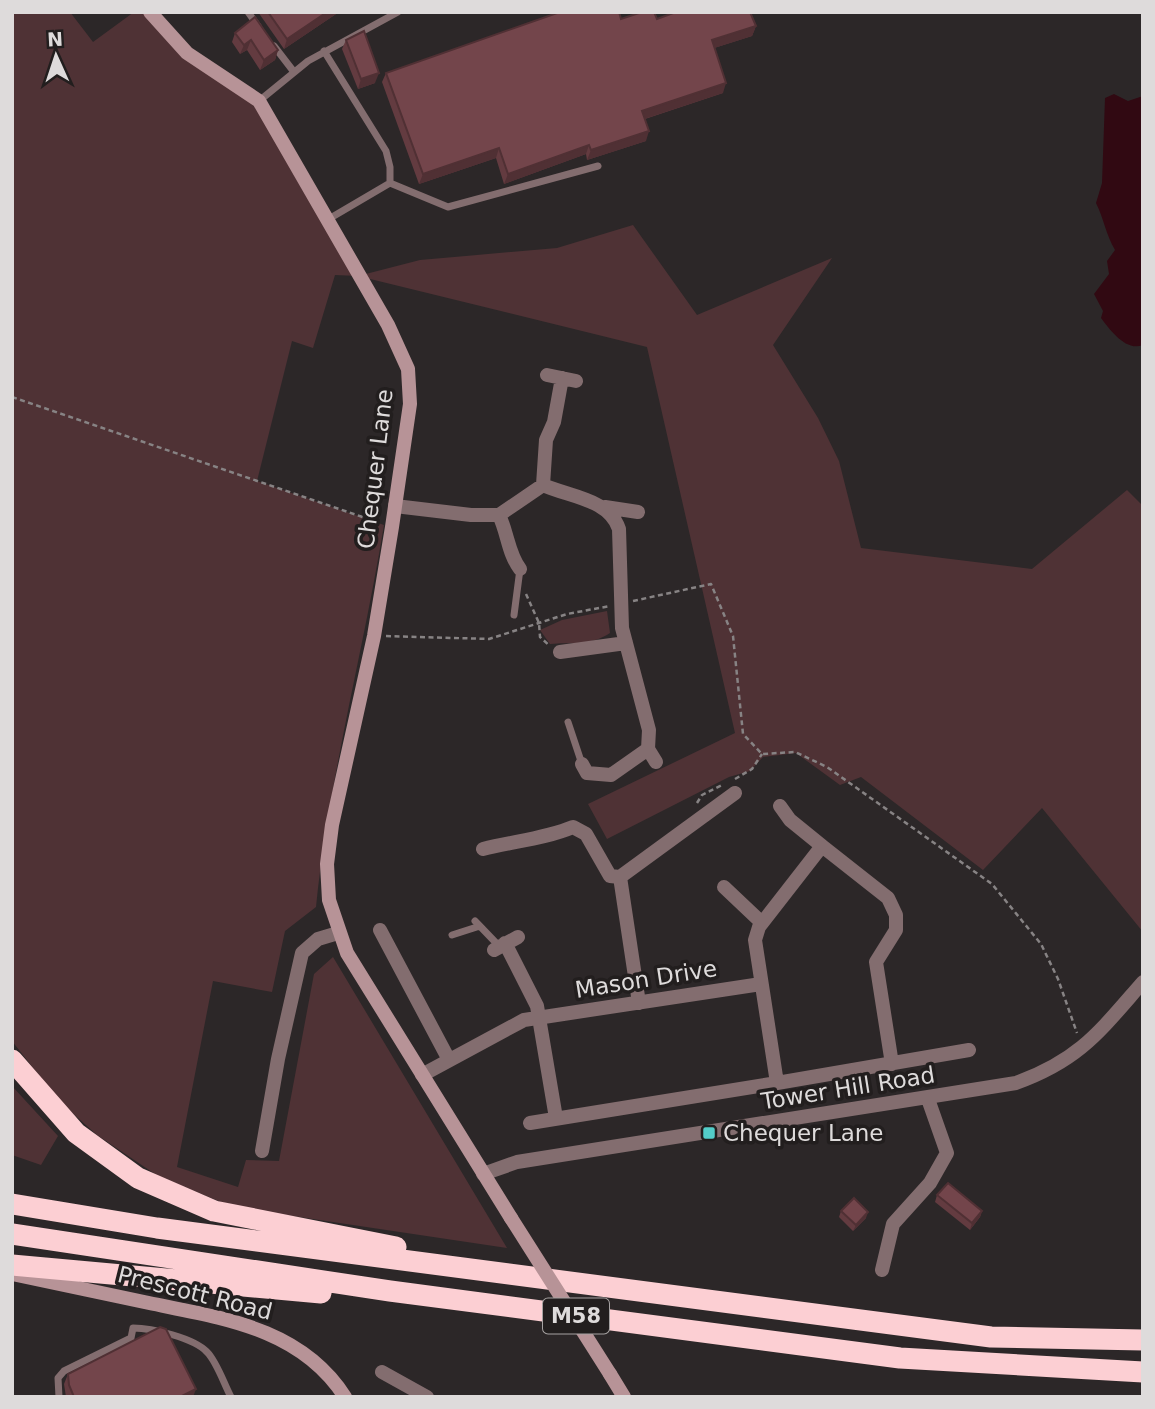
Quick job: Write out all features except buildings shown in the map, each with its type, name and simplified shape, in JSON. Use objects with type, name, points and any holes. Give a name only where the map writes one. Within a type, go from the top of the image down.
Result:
[{"type":"highway","name":"M58","points":[[12,1060],[76,1133],[138,1178],[214,1210],[395,1247],[486,1272]]},
{"type":"highway","name":"M58","points":[[12,1198],[58,1211]]},
{"type":"highway","name":"M58","points":[[12,1204],[157,1228],[991,1337],[1143,1340]]},
{"type":"highway","name":"M58","points":[[12,1234],[390,1291],[900,1358],[1143,1372]]},
{"type":"highway","points":[[12,1265],[307,1293],[390,1291]]},
{"type":"street","name":"Chequer Lane","points":[[150,12],[187,53],[259,101],[400,347],[408,369],[410,404],[392,527],[374,636],[330,845],[330,900],[338,933],[347,953],[624,1397]]},
{"type":"street","points":[[543,485],[546,440],[569,379],[547,375]]},
{"type":"street","points":[[395,506],[471,515],[499,515],[543,485]]},
{"type":"street","points":[[543,485],[604,506],[638,512]]},
{"type":"street","points":[[604,506],[614,516],[619,529],[620,604],[626,643],[649,730],[648,749],[656,762]]},
{"type":"street","points":[[499,515],[509,536],[510,557],[519,572]]},
{"type":"street","points":[[560,652],[626,643]]},
{"type":"street","points":[[582,764],[587,773],[611,775],[648,749]]},
{"type":"street","points":[[483,849],[515,841],[545,839],[573,827],[586,834],[610,876],[620,877],[735,793]]},
{"type":"street","points":[[780,806],[790,820],[888,898],[896,915],[895,930],[876,962],[892,1064]]},
{"type":"street","points":[[777,1083],[755,940],[762,923],[822,846]]},
{"type":"street","points":[[620,877],[639,1003]]},
{"type":"street","points":[[724,887],[762,923]]},
{"type":"street","points":[[380,930],[448,1058]]},
{"type":"street","points":[[262,1151],[278,1059],[302,953],[318,939],[338,933]]},
{"type":"street","points":[[504,944],[533,995],[540,1018],[556,1118]]},
{"type":"street","name":"Tower Hill Road","points":[[483,1174],[512,1163],[1016,1083],[1055,1068],[1082,1049],[1143,982]]},
{"type":"street","name":"Mason Drive","points":[[422,1075],[510,1025],[761,984]]},
{"type":"street","points":[[530,1122],[969,1050]]},
{"type":"street","points":[[882,1270],[892,1224],[930,1183],[947,1153],[928,1098]]},
{"type":"street","name":"Prescott Road","points":[[12,1274],[246,1324],[300,1350],[332,1379],[345,1397]]},
{"type":"street","points":[[382,1373],[427,1397]]},
{"type":"street","points":[[332,1379],[335,1397]]},
{"type":"lane","points":[[248,12],[263,32]]},
{"type":"lane","points":[[259,101],[324,51],[398,12]]},
{"type":"lane","points":[[271,42],[294,72]]},
{"type":"lane","points":[[324,51],[386,151],[390,183]]},
{"type":"lane","points":[[390,183],[448,207],[598,166]]},
{"type":"lane","points":[[327,220],[390,183]]},
{"type":"lane","points":[[514,615],[519,572]]},
{"type":"lane","points":[[568,722],[582,764]]},
{"type":"lane","points":[[452,935],[477,923],[504,944]]},
{"type":"lane","points":[[59,1397],[58,1378],[64,1371],[131,1338],[133,1328],[166,1333],[207,1352],[231,1397]]},
{"type":"path","points":[[12,397],[392,527]]},
{"type":"path","points":[[519,572],[539,623],[540,637],[544,643],[560,652]]},
{"type":"path","points":[[374,636],[489,639],[539,623],[711,584],[733,636],[743,734],[762,754],[795,752],[852,782],[992,884],[1041,944],[1058,979],[1082,1049]]},
{"type":"shaded area","points":[[12,12],[70,12],[93,42],[134,12],[150,12],[162,27],[259,101],[358,276],[335,275],[313,348],[292,341],[257,481],[384,525],[329,811],[316,907],[285,931],[272,992],[213,981],[177,1167],[238,1187],[246,1160],[279,1161],[314,974],[333,957],[507,1248],[233,1207],[158,1176],[97,1135],[59,1101],[12,1041]]},
{"type":"shaded area","points":[[1114,94],[1128,101],[1143,96],[1143,345],[1137,346],[1125,343],[1109,328],[1101,318],[1103,311],[1094,294],[1109,274],[1107,261],[1115,250],[1096,203],[1102,183],[1105,98]]},
{"type":"shaded area","points":[[633,225],[697,315],[832,258],[773,345],[818,418],[839,461],[861,548],[1032,569],[1127,490],[1143,506],[1143,932],[1042,808],[983,870],[861,777],[840,785],[796,753],[763,757],[750,771],[729,777],[607,839],[588,804],[735,733],[647,347],[358,276],[420,260],[557,248]]},
{"type":"shaded area","points":[[607,611],[610,633],[595,640],[550,644],[540,630],[562,620]]},
{"type":"shaded area","points":[[12,1086],[58,1136],[41,1165],[12,1155]]},
{"type":"place","name":"Chequer Lane","points":[[709,1133]]}]
